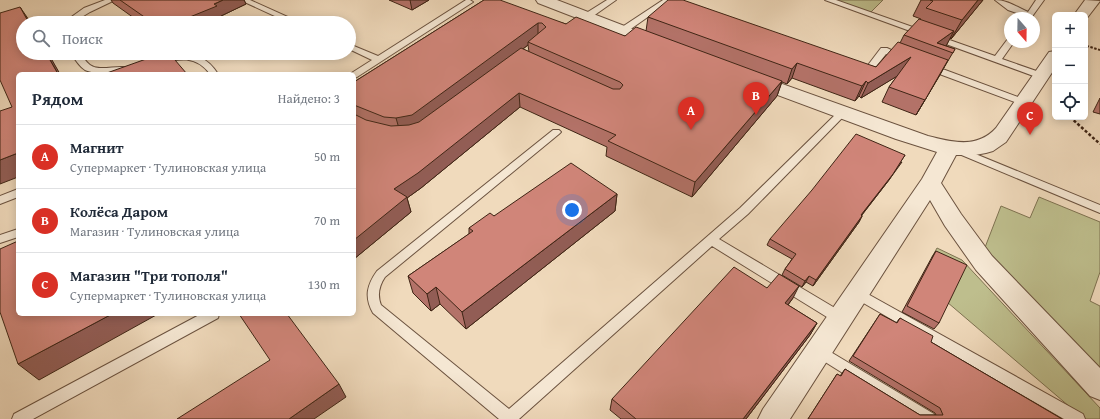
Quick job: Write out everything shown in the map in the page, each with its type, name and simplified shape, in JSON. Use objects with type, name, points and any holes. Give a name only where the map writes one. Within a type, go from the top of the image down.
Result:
[{"type":"street","points":[[543,0],[670,49]]},
{"type":"street","points":[[1084,12],[1093,0]]},
{"type":"street","points":[[734,72],[918,140],[950,147],[968,149],[986,146],[994,141],[1009,123],[1022,102],[1052,61]]},
{"type":"street","points":[[774,419],[930,183],[950,147]]},
{"type":"street","points":[[930,183],[953,220],[984,263],[1100,387]]},
{"type":"lane","points":[[78,16],[87,10],[112,0]]},
{"type":"lane","points":[[244,0],[281,16]]},
{"type":"lane","points":[[586,17],[612,0]]},
{"type":"lane","points":[[622,31],[668,0]]},
{"type":"lane","points":[[829,0],[1042,76]]},
{"type":"lane","points":[[999,0],[1020,12]]},
{"type":"lane","points":[[1031,12],[1040,0]]},
{"type":"lane","points":[[356,73],[469,2]]},
{"type":"lane","points":[[997,59],[1005,48]]},
{"type":"lane","points":[[356,49],[378,58]]},
{"type":"lane","points":[[851,67],[866,73],[884,50],[1022,102]]},
{"type":"lane","points":[[81,60],[88,68],[101,71],[112,71],[137,67]]},
{"type":"lane","points":[[151,63],[166,60]]},
{"type":"lane","points":[[199,60],[204,62],[212,72]]},
{"type":"lane","points":[[556,132],[381,274],[374,284],[372,296],[373,304],[377,309],[508,419],[744,211],[842,112]]},
{"type":"lane","points":[[950,147],[1100,209]]},
{"type":"lane","points":[[0,200],[16,194]]},
{"type":"lane","points":[[0,239],[16,234]]},
{"type":"lane","points":[[711,240],[840,318]]},
{"type":"lane","points":[[857,293],[1078,419]]},
{"type":"lane","points":[[20,419],[209,316]]},
{"type":"lane","points":[[819,351],[929,419]]},
{"type":"path","points":[[1086,48],[1087,46],[1100,50]]},
{"type":"path","points":[[1073,120],[1100,144]]},
{"type":"green space","points":[[833,0],[883,0],[870,13]]},
{"type":"green space","points":[[1039,197],[1100,222],[1100,272],[1090,301],[1100,306],[1100,368],[984,250],[1001,206],[1030,218]]},
{"type":"green space","points":[[937,248],[962,260],[1100,408],[1100,419],[1084,419],[947,302],[932,257]]},
{"type":"building","points":[[120,0],[223,0],[214,4],[217,6],[192,16],[143,16]]},
{"type":"building","points":[[484,0],[500,0],[566,24],[576,17],[625,36],[636,27],[782,81],[695,182],[608,141],[616,135],[519,93],[418,173],[394,189],[407,197],[356,238],[356,115],[366,120],[391,126],[409,125],[419,122],[521,48],[613,89],[620,89],[623,85],[620,82],[528,42],[546,27],[542,23],[538,23],[412,115],[396,118],[384,117],[356,106],[356,81]]},
{"type":"building","points":[[668,0],[683,0],[876,67],[898,42],[948,60],[925,100],[889,87],[911,57],[868,83],[866,81],[862,86],[797,63],[792,69],[648,17]]},
{"type":"building","points":[[930,0],[978,0],[962,20],[926,8],[933,1]]},
{"type":"building","points":[[20,7],[25,16],[16,16],[16,60],[50,60],[57,72],[16,72],[16,154],[0,160],[0,111],[12,107],[0,80],[0,13]]},
{"type":"building","points":[[919,19],[954,31],[937,43],[955,49],[953,53],[904,35]]},
{"type":"building","points":[[143,60],[175,60],[185,72],[110,72]]},
{"type":"building","points":[[856,134],[905,155],[893,174],[861,215],[862,216],[816,280],[809,276],[805,281],[785,269],[796,254],[770,239],[812,190]]},
{"type":"building","points":[[571,163],[617,194],[462,312],[436,287],[427,294],[408,276],[473,231],[469,228],[490,213],[494,216]]},
{"type":"building","points":[[16,242],[16,316],[108,316],[18,364],[0,312],[0,249]]},
{"type":"building","points":[[936,251],[967,265],[939,323],[907,306]]},
{"type":"building","points":[[734,267],[767,288],[779,274],[799,286],[785,303],[817,323],[743,419],[636,419],[612,399]]},
{"type":"building","points":[[880,314],[897,323],[900,318],[933,336],[931,342],[1062,419],[808,419],[837,374],[841,376],[845,369],[920,415],[943,415],[940,408],[853,356]]},
{"type":"building","points":[[240,316],[288,316],[339,384],[289,419],[177,419],[270,360]]},
{"type":"place","name":"Колёса Даром","points":[[756,115]]},
{"type":"place","name":"Магнит","points":[[691,130]]},
{"type":"place","name":"Магазин \"Три тополя\"","points":[[1030,135]]}]
